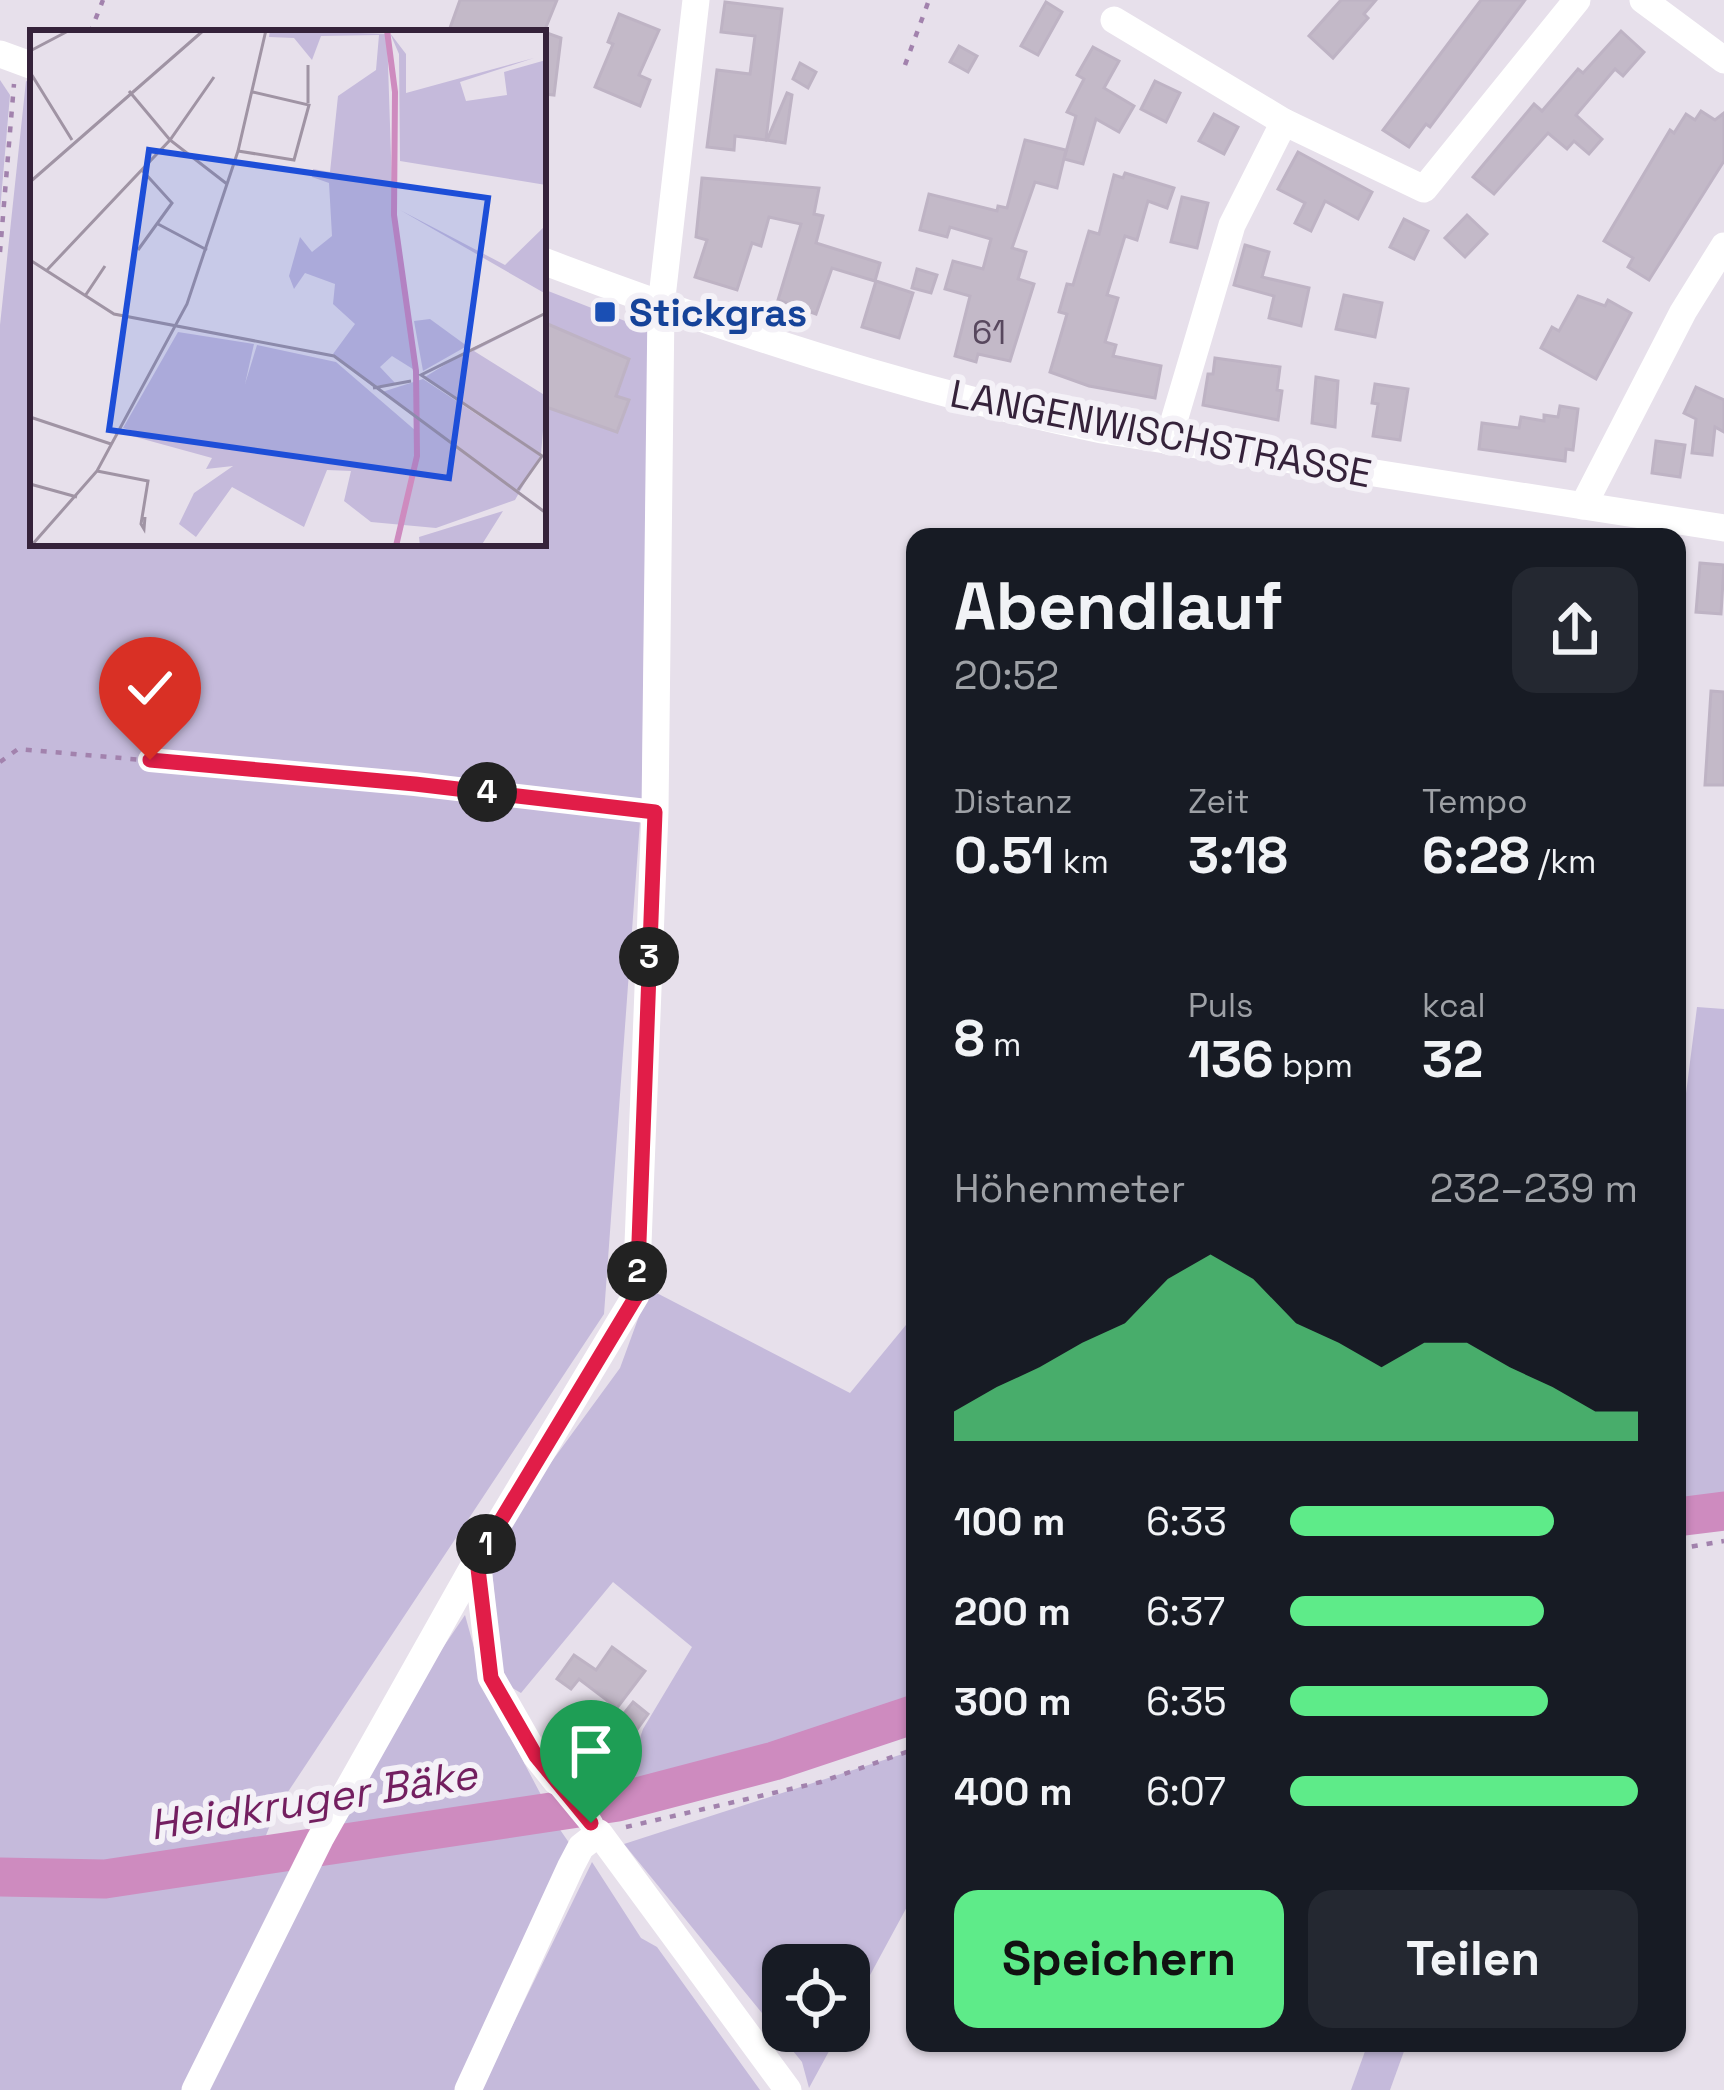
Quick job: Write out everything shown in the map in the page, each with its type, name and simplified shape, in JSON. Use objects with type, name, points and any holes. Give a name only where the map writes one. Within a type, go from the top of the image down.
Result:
[{"type":"street","points":[[195,2090],[320,1839],[477,1560],[637,1295],[655,812],[661,306],[696,0]]},
{"type":"street","points":[[1114,20],[1285,122],[1424,189],[1577,0]]},
{"type":"street","points":[[1643,0],[1724,61]]},
{"type":"street","points":[[0,54],[23,75]]},
{"type":"street","points":[[1168,441],[1232,225],[1285,122]]},
{"type":"street","points":[[1582,506],[1683,312],[1724,246]]},
{"type":"street","name":"LANGENWISCHSTRASSE","points":[[546,262],[828,363],[986,405],[1168,441],[1724,528]]},
{"type":"street","points":[[477,1560],[491,1678],[556,1781]]},
{"type":"street","points":[[467,2090],[571,1866],[581,1847],[599,1833],[788,2090]]},
{"type":"path","points":[[91,30],[103,0]]},
{"type":"path","points":[[905,65],[929,0]]},
{"type":"path","points":[[0,252],[23,75]]},
{"type":"path","points":[[0,762],[17,748],[415,784],[655,812]]},
{"type":"path","points":[[1686,1547],[1724,1541]]},
{"type":"path","points":[[599,1833],[821,1782],[906,1752]]},
{"type":"shaded area","points":[[0,80],[10,95],[0,211]]},
{"type":"shaded area","points":[[26,81],[30,83],[30,546],[546,546],[546,290],[648,330],[642,800],[395,776],[391,786],[640,821],[604,1314],[276,1810],[259,1853],[105,1876],[0,1872],[0,325]]},
{"type":"shaded area","points":[[1697,1007],[1724,1009],[1724,1508],[1686,1513],[1686,1093]]},
{"type":"shaded area","points":[[649,1289],[850,1393],[906,1325],[906,1714],[771,1760],[618,1802],[643,1729],[692,1647],[613,1582],[521,1693],[502,1682],[490,1546],[620,1368]]},
{"type":"shaded area","points":[[465,1615],[486,1691],[548,1808],[345,1839],[325,1821]]},
{"type":"shaded area","points":[[906,1753],[906,1909],[870,1975],[870,1944],[762,1944],[762,2013],[624,1844]]},
{"type":"shaded area","points":[[552,1818],[574,1850],[461,2090],[0,2090],[0,1880],[125,1880]]},
{"type":"shaded area","points":[[592,1862],[641,1938],[657,1947],[760,2090],[481,2090]]},
{"type":"shaded area","points":[[794,2052],[829,2052],[809,2088],[802,2062]]},
{"type":"shaded area","points":[[1365,2052],[1404,2052],[1390,2090],[1351,2090]]},
{"type":"building","points":[[460,0],[557,0],[545,30],[450,28]]},
{"type":"building","points":[[1341,0],[1376,0],[1364,14],[1368,18],[1333,58],[1309,36]]},
{"type":"building","points":[[1481,0],[1525,0],[1430,127],[1426,124],[1409,147],[1383,130]]},
{"type":"building","points":[[725,2],[782,9],[766,140],[735,136],[734,150],[707,147],[717,70],[750,74],[755,36],[721,32]]},
{"type":"building","points":[[1046,2],[1062,12],[1038,55],[1021,46]]},
{"type":"building","points":[[619,14],[659,30],[639,75],[650,80],[640,106],[595,87],[613,44],[608,42]]},
{"type":"building","points":[[1621,31],[1644,52],[1623,76],[1615,69],[1576,115],[1602,139],[1589,154],[1574,141],[1567,149],[1548,133],[1494,194],[1473,177],[1534,104],[1542,111],[1578,69],[1583,73]]},
{"type":"building","points":[[546,33],[561,38],[554,95],[546,94]]},
{"type":"building","points":[[959,46],[977,56],[968,72],[950,62]]},
{"type":"building","points":[[1093,47],[1119,61],[1104,88],[1134,106],[1119,132],[1096,119],[1083,164],[1064,159],[1076,116],[1067,112],[1084,79],[1077,75]]},
{"type":"building","points":[[800,63],[816,72],[808,88],[793,79]]},
{"type":"building","points":[[1155,81],[1180,93],[1166,122],[1141,109]]},
{"type":"building","points":[[787,93],[792,95],[785,143],[767,140]]},
{"type":"building","points":[[1701,111],[1715,120],[1724,113],[1724,161],[1649,280],[1628,267],[1633,258],[1604,241],[1670,130],[1674,133],[1686,114],[1695,120]]},
{"type":"building","points":[[1214,114],[1238,127],[1224,154],[1199,141]]},
{"type":"building","points":[[1025,140],[1066,150],[1057,188],[1035,182],[1012,248],[1026,252],[1018,279],[1034,284],[1010,361],[978,354],[976,362],[955,356],[970,296],[945,289],[953,261],[983,269],[991,239],[950,227],[947,237],[920,230],[929,194],[997,211],[998,206],[1007,208]]},
{"type":"building","points":[[1298,152],[1372,192],[1358,219],[1325,201],[1311,231],[1295,223],[1305,203],[1278,189]]},
{"type":"building","points":[[1125,173],[1174,188],[1167,208],[1148,201],[1137,240],[1125,236],[1107,295],[1118,298],[1105,342],[1116,345],[1113,356],[1161,366],[1155,398],[1089,386],[1050,372],[1067,314],[1059,312],[1067,284],[1073,285],[1089,231],[1099,234],[1114,175],[1123,178]]},
{"type":"building","points":[[702,178],[819,188],[814,214],[823,216],[816,243],[880,263],[875,281],[832,268],[816,314],[778,300],[801,224],[769,217],[761,246],[752,243],[737,290],[695,277],[707,240],[696,237]]},
{"type":"building","points":[[1182,197],[1208,203],[1197,248],[1171,242]]},
{"type":"building","points":[[1467,215],[1487,234],[1465,257],[1445,238]]},
{"type":"building","points":[[1404,219],[1428,231],[1414,259],[1390,247]]},
{"type":"building","points":[[1245,245],[1269,252],[1262,277],[1309,288],[1301,326],[1269,318],[1274,296],[1234,285]]},
{"type":"building","points":[[917,269],[937,275],[931,293],[912,288]]},
{"type":"building","points":[[876,281],[913,293],[899,338],[862,327]]},
{"type":"building","points":[[1344,295],[1382,303],[1375,337],[1336,329]]},
{"type":"building","points":[[1578,296],[1605,306],[1608,300],[1631,313],[1596,379],[1541,348],[1552,327],[1559,331]]},
{"type":"building","points":[[546,323],[629,359],[616,396],[629,400],[617,432],[546,407]]},
{"type":"building","points":[[1215,358],[1280,367],[1278,420],[1203,405]]},
{"type":"building","points":[[1316,377],[1338,381],[1335,427],[1312,423]]},
{"type":"building","points":[[1375,384],[1408,389],[1400,440],[1373,436],[1378,404],[1372,403]]},
{"type":"building","points":[[1696,387],[1724,400],[1724,432],[1715,427],[1712,455],[1692,453],[1696,419],[1684,413]]},
{"type":"building","points":[[1560,406],[1578,409],[1573,450],[1566,449],[1565,461],[1479,449],[1482,423],[1519,428],[1521,417],[1544,421],[1544,415],[1558,417]]},
{"type":"building","points":[[1656,441],[1685,445],[1680,477],[1652,473]]},
{"type":"building","points":[[1700,563],[1724,565],[1721,614],[1696,612]]},
{"type":"building","points":[[1711,691],[1724,692],[1724,785],[1705,785]]},
{"type":"building","points":[[612,1647],[645,1671],[617,1708],[579,1679],[571,1689],[557,1679],[574,1655],[596,1670]]},
{"type":"building","points":[[633,1702],[648,1714],[631,1738],[614,1726]]},
{"type":"waterway","name":"Heidkruger Bäke","points":[[1686,1516],[1724,1511]]},
{"type":"waterway","name":"Heidkruger Bäke","points":[[0,1877],[105,1879],[618,1802],[774,1761],[906,1717]]},
{"type":"place","name":"Stickgras","points":[[605,312]]},
{"type":"route","points":[[150,760],[655,812],[637,1295],[477,1560],[491,1678],[536,1756],[591,1823]]}]
